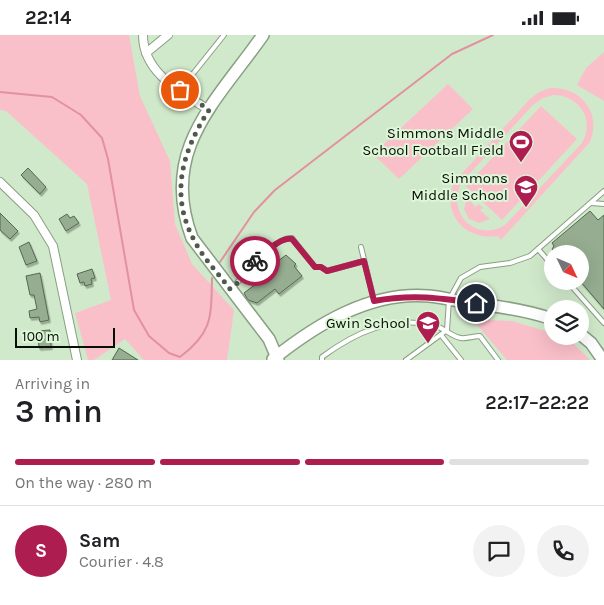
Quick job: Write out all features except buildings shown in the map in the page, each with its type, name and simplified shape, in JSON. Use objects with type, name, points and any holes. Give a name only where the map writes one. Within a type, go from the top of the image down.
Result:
[{"type":"street","points":[[143,35],[146,53],[154,69],[209,110]]},
{"type":"street","points":[[146,53],[168,35]]},
{"type":"street","points":[[263,35],[209,110],[189,145],[182,175],[182,200],[192,238],[269,339],[276,359],[327,322],[374,301],[400,296],[428,296],[533,313],[544,316]]},
{"type":"street","points":[[0,182],[34,215],[51,241],[57,258],[76,359],[67,360]]},
{"type":"street","points":[[589,341],[603,360]]},
{"type":"lane","points":[[180,90],[224,35]]},
{"type":"lane","points":[[447,331],[450,300],[461,277],[480,267],[530,256],[604,191]]},
{"type":"lane","points":[[591,203],[604,203]]},
{"type":"lane","points":[[230,289],[246,276],[254,263],[285,239],[292,239],[315,267],[321,267],[327,271],[364,261]]},
{"type":"lane","points":[[361,247],[374,301]]},
{"type":"lane","points":[[538,249],[544,256]]},
{"type":"lane","points":[[575,290],[604,323]]},
{"type":"lane","points":[[322,360],[338,345],[368,329],[392,323],[436,325],[461,338],[480,336],[498,360]]},
{"type":"lane","points":[[406,360],[447,331]]},
{"type":"lane","points":[[441,335],[460,360]]},
{"type":"shaded area","points":[[0,35],[129,35],[140,96],[170,161],[175,224],[192,264],[234,310],[227,360],[144,360],[125,339],[94,360],[88,360],[75,313],[111,300],[87,184],[6,111],[0,110]]},
{"type":"shaded area","points":[[604,52],[604,101],[577,85],[586,68]]},
{"type":"shaded area","points":[[448,84],[473,109],[399,179],[373,154]]},
{"type":"shaded area","points":[[550,88],[561,89],[571,92],[586,103],[593,121],[590,142],[501,240],[498,236],[475,234],[466,230],[459,223],[451,205],[454,182],[530,99],[539,92]],"holes":[[[554,95],[563,96],[578,105],[586,118],[586,134],[582,143],[505,225],[494,230],[474,228],[461,214],[457,205],[457,194],[461,183],[533,105],[543,98]]]},
{"type":"shaded area","name":"Simmons Middle School Football Field","points":[[541,106],[577,139],[502,220],[466,186]]},
{"type":"shaded area","points":[[467,198],[476,207],[479,204],[483,208],[480,210],[490,219],[479,223],[469,219],[464,209]]},
{"type":"shaded area","points":[[472,319],[512,321],[544,331],[544,345],[575,345],[590,360],[507,360]]},
{"type":"waterway","points":[[220,262],[254,212],[275,190],[452,54],[493,35]]},
{"type":"waterway","points":[[0,92],[52,97],[81,115],[102,138],[108,159],[134,310],[149,336],[169,353],[180,357],[199,340],[208,323],[210,314],[212,278]]},
{"type":"way so far","points":[[180,90],[209,110],[189,145],[182,175],[181,187],[185,219],[192,238],[230,289],[246,276],[255,261]]},
{"type":"place","name":"Simmons Middle School Football Field","points":[[521,163]]},
{"type":"place","name":"Simmons Middle School","points":[[526,208]]},
{"type":"place","name":"Gwin School","points":[[428,344]]},
{"type":"route","points":[[255,261],[289,238],[292,239],[315,267],[321,267],[327,271],[364,261],[374,301],[400,296],[428,296],[476,303]]}]
